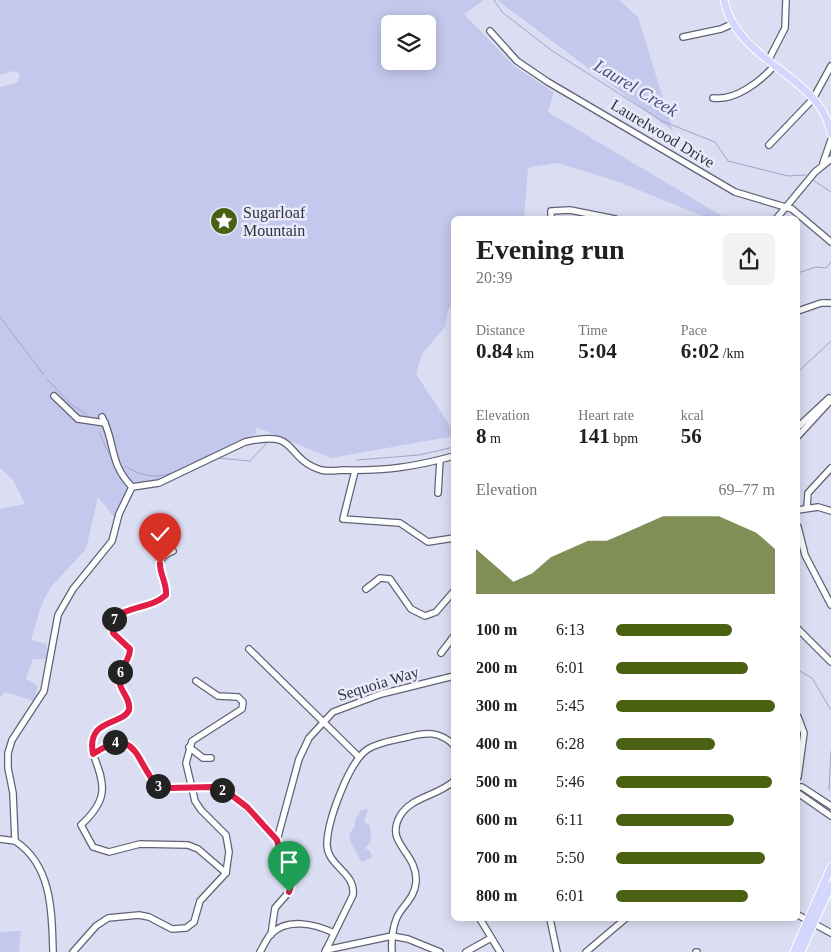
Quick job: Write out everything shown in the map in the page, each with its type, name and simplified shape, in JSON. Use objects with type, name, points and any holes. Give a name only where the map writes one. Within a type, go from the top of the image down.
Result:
[{"type":"main road","points":[[724,0],[732,24],[744,40],[813,99],[824,112],[831,134]]},
{"type":"main road","points":[[801,952],[831,866]]},
{"type":"main road","points":[[794,952],[831,885]]},
{"type":"street","points":[[768,61],[785,28],[786,0]]},
{"type":"street","points":[[683,37],[721,29],[732,24]]},
{"type":"street","name":"Laurelwood Drive","points":[[490,31],[517,61],[548,82],[735,192],[786,207],[798,216]]},
{"type":"street","points":[[713,98],[724,98],[746,89],[774,66]]},
{"type":"street","points":[[768,146],[813,99],[831,66]]},
{"type":"street","points":[[778,216],[819,168],[827,155],[831,140]]},
{"type":"street","points":[[819,168],[831,159]]},
{"type":"street","points":[[819,168],[831,164]]},
{"type":"street","points":[[551,216],[551,211],[570,210],[599,216]]},
{"type":"street","name":"Laurelwood Drive","points":[[800,218],[831,242]]},
{"type":"street","points":[[800,310],[821,303],[831,303]]},
{"type":"street","points":[[54,396],[73,416],[84,421],[106,423]]},
{"type":"street","points":[[800,425],[831,398]]},
{"type":"street","points":[[800,434],[831,398]]},
{"type":"street","points":[[102,416],[106,423],[119,474],[132,487]]},
{"type":"street","points":[[132,487],[159,483],[245,442],[273,438],[288,444],[304,461],[320,470],[355,471],[417,466],[451,457]]},
{"type":"street","points":[[438,493],[440,460]]},
{"type":"street","points":[[806,507],[808,493],[831,468]]},
{"type":"street","points":[[355,471],[343,519],[400,523],[428,542],[451,538]]},
{"type":"street","points":[[15,842],[13,793],[8,768],[8,753],[12,740],[44,691],[58,615],[73,589],[112,541],[119,514],[132,487]]},
{"type":"street","points":[[800,509],[806,507],[831,511]]},
{"type":"street","points":[[800,535],[805,555],[831,605]]},
{"type":"street","points":[[173,551],[166,554],[160,564],[160,570],[167,587],[166,595],[160,601],[123,612],[112,621],[113,633],[130,649],[130,656],[118,676],[119,684],[128,700],[129,710],[124,716],[108,722],[94,736],[91,746],[101,775],[104,792],[100,801],[82,825],[94,847],[102,852],[140,844],[181,844],[198,850],[226,873]]},
{"type":"street","points":[[366,589],[380,578],[390,579],[411,609],[425,616],[436,612],[451,594]]},
{"type":"street","points":[[800,631],[811,645],[831,662]]},
{"type":"street","points":[[441,653],[451,644]]},
{"type":"street","points":[[249,649],[322,723],[359,757]]},
{"type":"street","name":"Sequoia Way","points":[[277,840],[299,759],[309,738],[333,712],[381,694],[451,677]]},
{"type":"street","points":[[73,952],[96,926],[108,918],[139,915],[149,917],[172,929],[186,928],[194,922],[200,902],[226,873],[229,852],[226,835],[201,810],[195,801],[186,763],[189,747],[199,736],[242,709],[243,702],[238,697],[218,696],[196,681]]},
{"type":"street","points":[[800,722],[804,733],[800,762]]},
{"type":"street","points":[[325,951],[353,894],[354,887],[351,880],[330,857],[327,838],[344,786],[359,757],[373,746],[429,732],[446,738],[451,742]]},
{"type":"street","points":[[93,754],[108,744],[115,742],[126,743],[134,749],[156,785],[170,788],[218,788],[230,794],[247,807],[277,840],[282,860],[292,882],[289,892],[275,908],[270,935],[260,952]]},
{"type":"street","points":[[189,747],[203,758],[211,758]]},
{"type":"street","points":[[392,952],[392,936],[399,914],[414,893],[416,882],[413,861],[400,845],[396,835],[399,818],[412,804],[451,783]]},
{"type":"street","points":[[800,787],[831,806]]},
{"type":"street","points":[[800,794],[831,816]]},
{"type":"street","points":[[0,839],[15,842],[32,856],[44,876],[52,919],[53,952]]},
{"type":"street","points":[[800,917],[831,933]]},
{"type":"street","points":[[481,921],[500,952]]},
{"type":"street","points":[[550,921],[557,952]]},
{"type":"street","points":[[612,921],[614,927]]},
{"type":"street","points":[[586,952],[622,921]]},
{"type":"street","points":[[270,935],[291,924],[321,926],[334,933]]},
{"type":"street","points":[[325,951],[392,936],[408,939],[440,952]]},
{"type":"street","points":[[466,952],[491,938]]},
{"type":"shaded area","points":[[0,0],[484,0],[464,14],[515,67],[554,92],[548,112],[722,216],[703,216],[619,182],[558,163],[528,169],[524,216],[451,216],[451,306],[448,310],[445,327],[422,354],[416,374],[451,427],[451,437],[331,458],[256,427],[256,434],[230,445],[160,484],[133,489],[118,522],[98,497],[86,549],[50,588],[41,606],[31,640],[47,644],[46,659],[33,659],[26,679],[38,686],[34,701],[5,692],[0,698],[0,509],[25,504],[13,480],[0,468],[0,87],[18,82],[20,74],[14,71],[0,75]]},
{"type":"shaded area","points":[[497,0],[619,0],[638,17],[673,131]]},
{"type":"shaded area","points":[[368,809],[364,821],[370,826],[371,841],[365,848],[370,851],[372,857],[363,862],[351,843],[349,834],[355,826],[355,820],[361,810]]},
{"type":"shaded area","points":[[21,931],[19,952],[0,952],[0,932]]},
{"type":"waterway","name":"Laurel Creek","points":[[494,0],[502,12],[551,50],[662,121],[715,142],[728,161],[788,176],[806,175]]},
{"type":"waterway","name":"Laurel Creek","points":[[813,180],[831,192]]},
{"type":"waterway","points":[[800,272],[816,267],[826,268],[831,262]]},
{"type":"waterway","points":[[0,317],[44,375]]},
{"type":"waterway","points":[[800,370],[831,341]]},
{"type":"waterway","points":[[47,379],[72,405],[87,415]]},
{"type":"waterway","points":[[99,432],[109,454]]},
{"type":"waterway","points":[[218,458],[250,461],[267,443]]},
{"type":"waterway","points":[[357,460],[419,455],[451,448]]},
{"type":"waterway","points":[[125,466],[137,472],[157,476],[176,471],[207,456]]},
{"type":"waterway","points":[[800,671],[812,678],[831,710]]},
{"type":"waterway","points":[[829,790],[831,751]]},
{"type":"place","name":"Sugarloaf Mountain","points":[[224,221]]},
{"type":"route","points":[[160,564],[160,570],[167,587],[166,595],[160,601],[123,612],[112,621],[111,628],[113,633],[125,642],[130,649],[128,661],[121,668],[118,676],[119,684],[130,705],[128,714],[108,722],[94,736],[91,746],[93,754],[108,744],[115,742],[126,743],[134,749],[149,776],[160,787],[212,787],[223,790],[237,798],[277,840],[282,860],[292,882],[289,892]]}]
